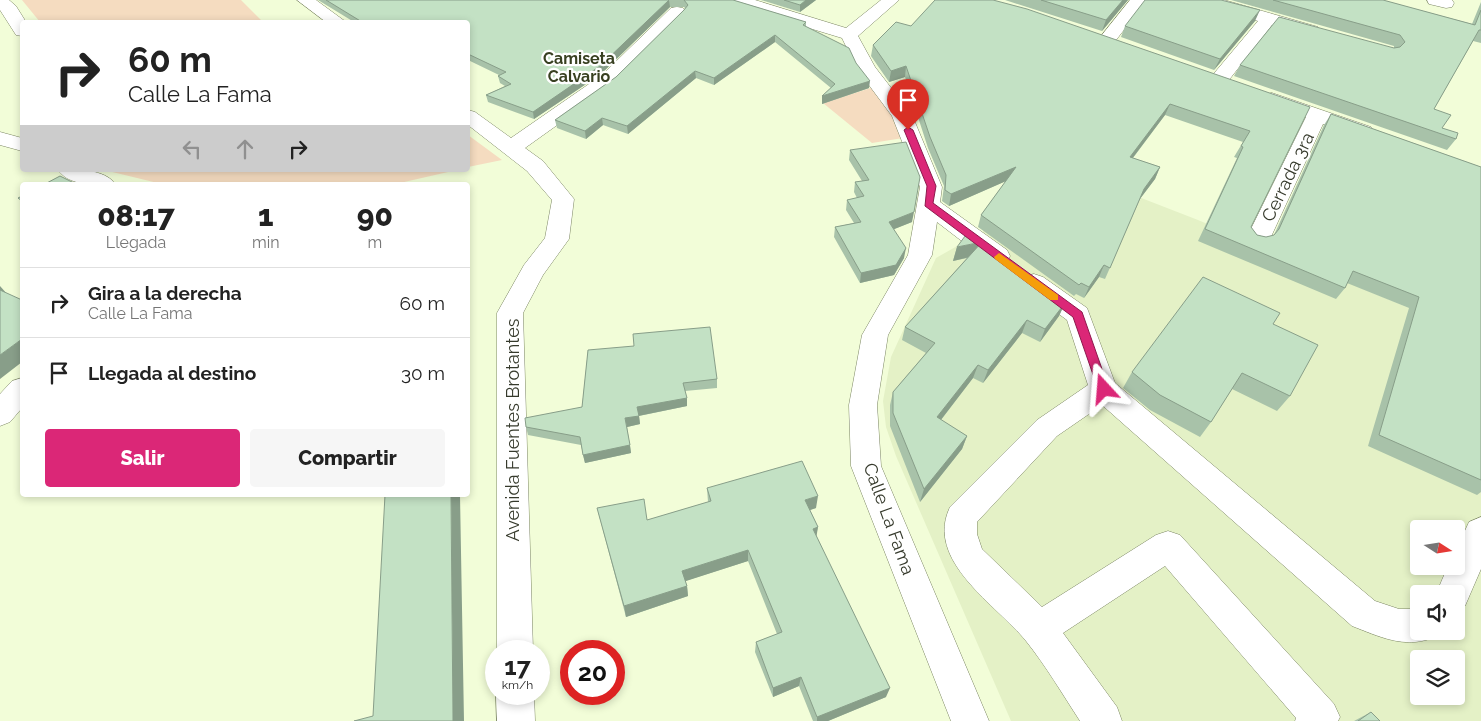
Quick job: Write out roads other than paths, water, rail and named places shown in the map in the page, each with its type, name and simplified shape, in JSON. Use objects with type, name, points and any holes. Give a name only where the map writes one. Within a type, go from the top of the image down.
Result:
[{"type":"street","points":[[305,0],[335,20]]},
{"type":"street","points":[[736,0],[803,19],[849,36],[891,0]]},
{"type":"street","points":[[1126,47],[1099,38],[1139,0]]},
{"type":"street","points":[[1206,0],[1332,37]]},
{"type":"street","points":[[0,1],[10,10],[20,27]]},
{"type":"street","points":[[511,148],[609,80],[677,12]]},
{"type":"street","points":[[1199,74],[1227,84],[1268,19]]},
{"type":"street","name":"Calle La Fama","points":[[849,36],[866,69],[902,115],[932,186],[920,254],[875,336],[864,405],[866,466],[970,721]]},
{"type":"street","points":[[1254,93],[1381,137]]},
{"type":"street","name":"Cerrada 3ra","points":[[1258,239],[1318,115]]},
{"type":"street","name":"Avenida Fuentes Brotantes","points":[[470,117],[535,166],[563,200],[556,239],[533,271],[510,313],[515,640]]},
{"type":"street","points":[[0,138],[20,144]]},
{"type":"street","points":[[74,172],[98,182]]},
{"type":"street","points":[[928,204],[1078,315],[1104,389],[1364,614],[1399,626],[1410,626]]},
{"type":"street","points":[[1103,721],[1039,629],[968,558],[961,534],[961,517],[1047,428],[1104,389]]},
{"type":"street","points":[[0,414],[20,391]]},
{"type":"street","points":[[1457,585],[1481,532]]},
{"type":"street","points":[[1039,629],[1168,546],[1321,717],[1314,721]]},
{"type":"street","points":[[516,705],[516,721]]},
{"type":"district","name":"Camiseta Calvario","points":[[579,67]]}]
